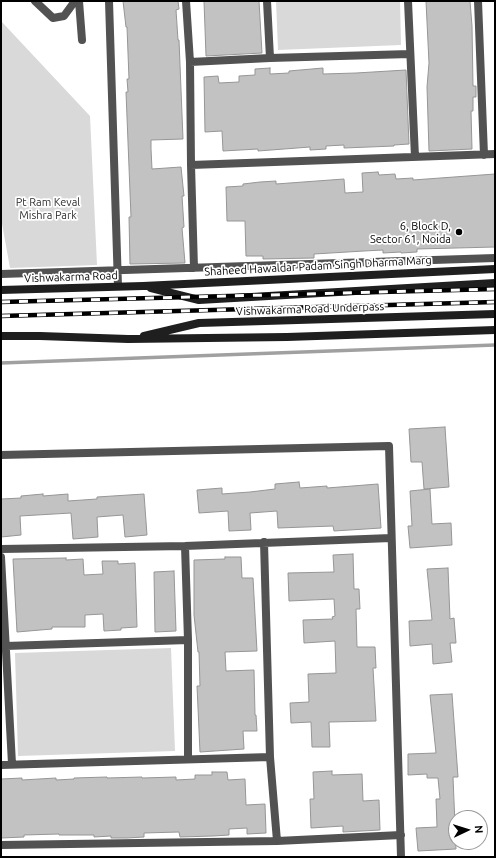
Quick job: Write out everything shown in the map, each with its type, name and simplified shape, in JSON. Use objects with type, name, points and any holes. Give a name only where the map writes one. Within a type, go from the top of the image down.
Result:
[{"type":"main road","name":"Shaheed Hawaldar Padam Singh Dharma Marg","points":[[143,286],[495,269]]},
{"type":"main road","name":"Vishwakarma Road Underpass","points":[[143,286],[199,300],[495,283]]},
{"type":"main road","name":"Vishwakarma Road","points":[[1,290],[143,286]]},
{"type":"main road","name":"Vishwakarma Road Underpass","points":[[128,339],[198,323],[495,314]]},
{"type":"main road","points":[[1,336],[128,339],[287,337],[495,330]]},
{"type":"street","points":[[35,1],[53,18],[64,16],[75,1]]},
{"type":"street","points":[[79,1],[82,40]]},
{"type":"street","points":[[109,1],[118,286]]},
{"type":"street","points":[[186,1],[190,62],[194,268]]},
{"type":"street","points":[[267,1],[270,58]]},
{"type":"street","points":[[408,1],[415,157]]},
{"type":"street","points":[[478,1],[484,155]]},
{"type":"street","points":[[190,62],[410,54]]},
{"type":"street","points":[[191,166],[495,154]]},
{"type":"street","points":[[1,274],[495,258]]},
{"type":"street","points":[[1,456],[389,446],[401,857]]},
{"type":"street","points":[[1,549],[185,546],[391,538]]},
{"type":"street","points":[[264,542],[270,757],[277,841]]},
{"type":"street","points":[[185,546],[188,640],[188,759]]},
{"type":"street","points":[[1,557],[12,764]]},
{"type":"street","points":[[6,646],[188,640]]},
{"type":"street","points":[[1,765],[270,757]]},
{"type":"street","points":[[1,845],[277,841],[401,835]]},
{"type":"green space","points":[[276,1],[400,1],[401,45],[278,50]]},
{"type":"green space","name":"Pt Ram Keval Mishra Park","points":[[1,21],[90,116],[97,265],[10,268],[1,218]]},
{"type":"green space","points":[[171,648],[175,751],[18,756],[15,653]]},
{"type":"building","points":[[123,1],[178,1],[179,9],[176,10],[179,40],[183,139],[151,140],[151,149],[152,169],[181,167],[184,196],[182,196],[184,227],[182,228],[185,263],[130,264],[129,217],[131,217],[126,92],[128,92],[127,79],[129,79],[127,27]]},
{"type":"building","points":[[204,1],[259,1],[262,53],[206,56]]},
{"type":"building","points":[[426,1],[470,1],[473,86],[476,86],[476,97],[473,97],[473,111],[471,111],[472,149],[429,151],[427,87],[429,63]]},
{"type":"building","points":[[270,68],[270,74],[323,68],[323,74],[406,70],[409,144],[344,148],[344,145],[326,146],[326,149],[310,150],[310,147],[258,151],[258,149],[223,151],[222,131],[205,132],[204,77],[218,76],[219,83],[239,82],[239,76],[255,75],[255,69]]},
{"type":"building","points":[[378,172],[379,175],[395,174],[396,179],[413,178],[413,180],[495,174],[495,247],[417,249],[417,252],[401,253],[383,253],[383,250],[314,254],[314,258],[263,259],[263,256],[246,256],[245,221],[227,221],[226,187],[243,186],[243,184],[260,182],[276,181],[276,184],[344,179],[345,193],[363,192],[362,173]]},
{"type":"building","points":[[445,427],[449,487],[424,489],[422,462],[411,462],[409,429]]},
{"type":"building","points":[[299,482],[300,488],[327,486],[327,488],[378,484],[381,528],[334,531],[333,526],[278,528],[277,511],[250,513],[251,530],[229,531],[228,511],[199,513],[197,490],[222,488],[222,494],[250,492],[275,489],[275,484]]},
{"type":"building","points":[[430,489],[432,524],[451,523],[452,545],[410,548],[408,526],[412,526],[410,491]]},
{"type":"building","points":[[43,494],[43,496],[68,494],[68,501],[97,499],[97,497],[144,494],[147,535],[125,537],[123,515],[97,517],[98,537],[73,539],[71,513],[20,516],[21,535],[1,537],[1,499],[21,498],[21,496]]},
{"type":"building","points":[[353,554],[354,589],[359,589],[360,609],[356,609],[357,647],[375,647],[376,668],[373,668],[376,721],[329,722],[330,747],[312,747],[311,722],[291,723],[290,703],[309,702],[308,674],[336,673],[335,641],[304,643],[303,620],[333,619],[332,617],[335,616],[334,599],[289,601],[288,573],[334,572],[333,555]]},
{"type":"building","points":[[225,557],[241,557],[242,578],[253,578],[257,651],[225,652],[226,671],[254,670],[255,715],[257,731],[243,731],[244,749],[200,752],[197,686],[200,686],[199,652],[194,615],[194,560],[225,559]]},
{"type":"building","points":[[66,558],[66,560],[83,559],[84,575],[103,574],[102,561],[118,561],[118,564],[135,563],[137,627],[104,631],[103,614],[85,615],[85,627],[52,627],[52,629],[17,632],[13,559]]},
{"type":"building","points":[[448,568],[450,619],[454,618],[456,643],[450,643],[452,662],[433,664],[432,644],[410,646],[409,621],[432,620],[427,569]]},
{"type":"building","points":[[174,571],[176,631],[155,632],[154,572]]},
{"type":"building","points":[[452,694],[458,777],[453,777],[454,810],[448,810],[448,849],[418,851],[416,828],[437,827],[436,799],[440,799],[438,778],[427,778],[427,774],[408,775],[408,754],[436,753],[430,695]]},
{"type":"building","points":[[332,771],[332,775],[362,774],[363,801],[379,800],[380,830],[343,832],[343,826],[311,828],[310,799],[314,799],[313,772]]},
{"type":"building","points":[[212,772],[227,772],[228,780],[245,779],[246,805],[265,804],[266,833],[247,834],[247,828],[229,829],[229,835],[213,836],[180,837],[179,832],[144,833],[144,837],[127,838],[59,834],[24,835],[24,837],[1,838],[1,779],[22,778],[22,780],[56,778],[56,780],[107,777],[176,777],[176,780],[195,779],[195,775],[212,775]]},
{"type":"waterway","points":[[1,363],[495,345]]},
{"type":"railway","points":[[1,302],[495,289]]},
{"type":"railway","points":[[1,316],[495,302]]},
{"type":"place","name":"6, Block D, Sector 61, Noida","points":[[459,232]]}]
